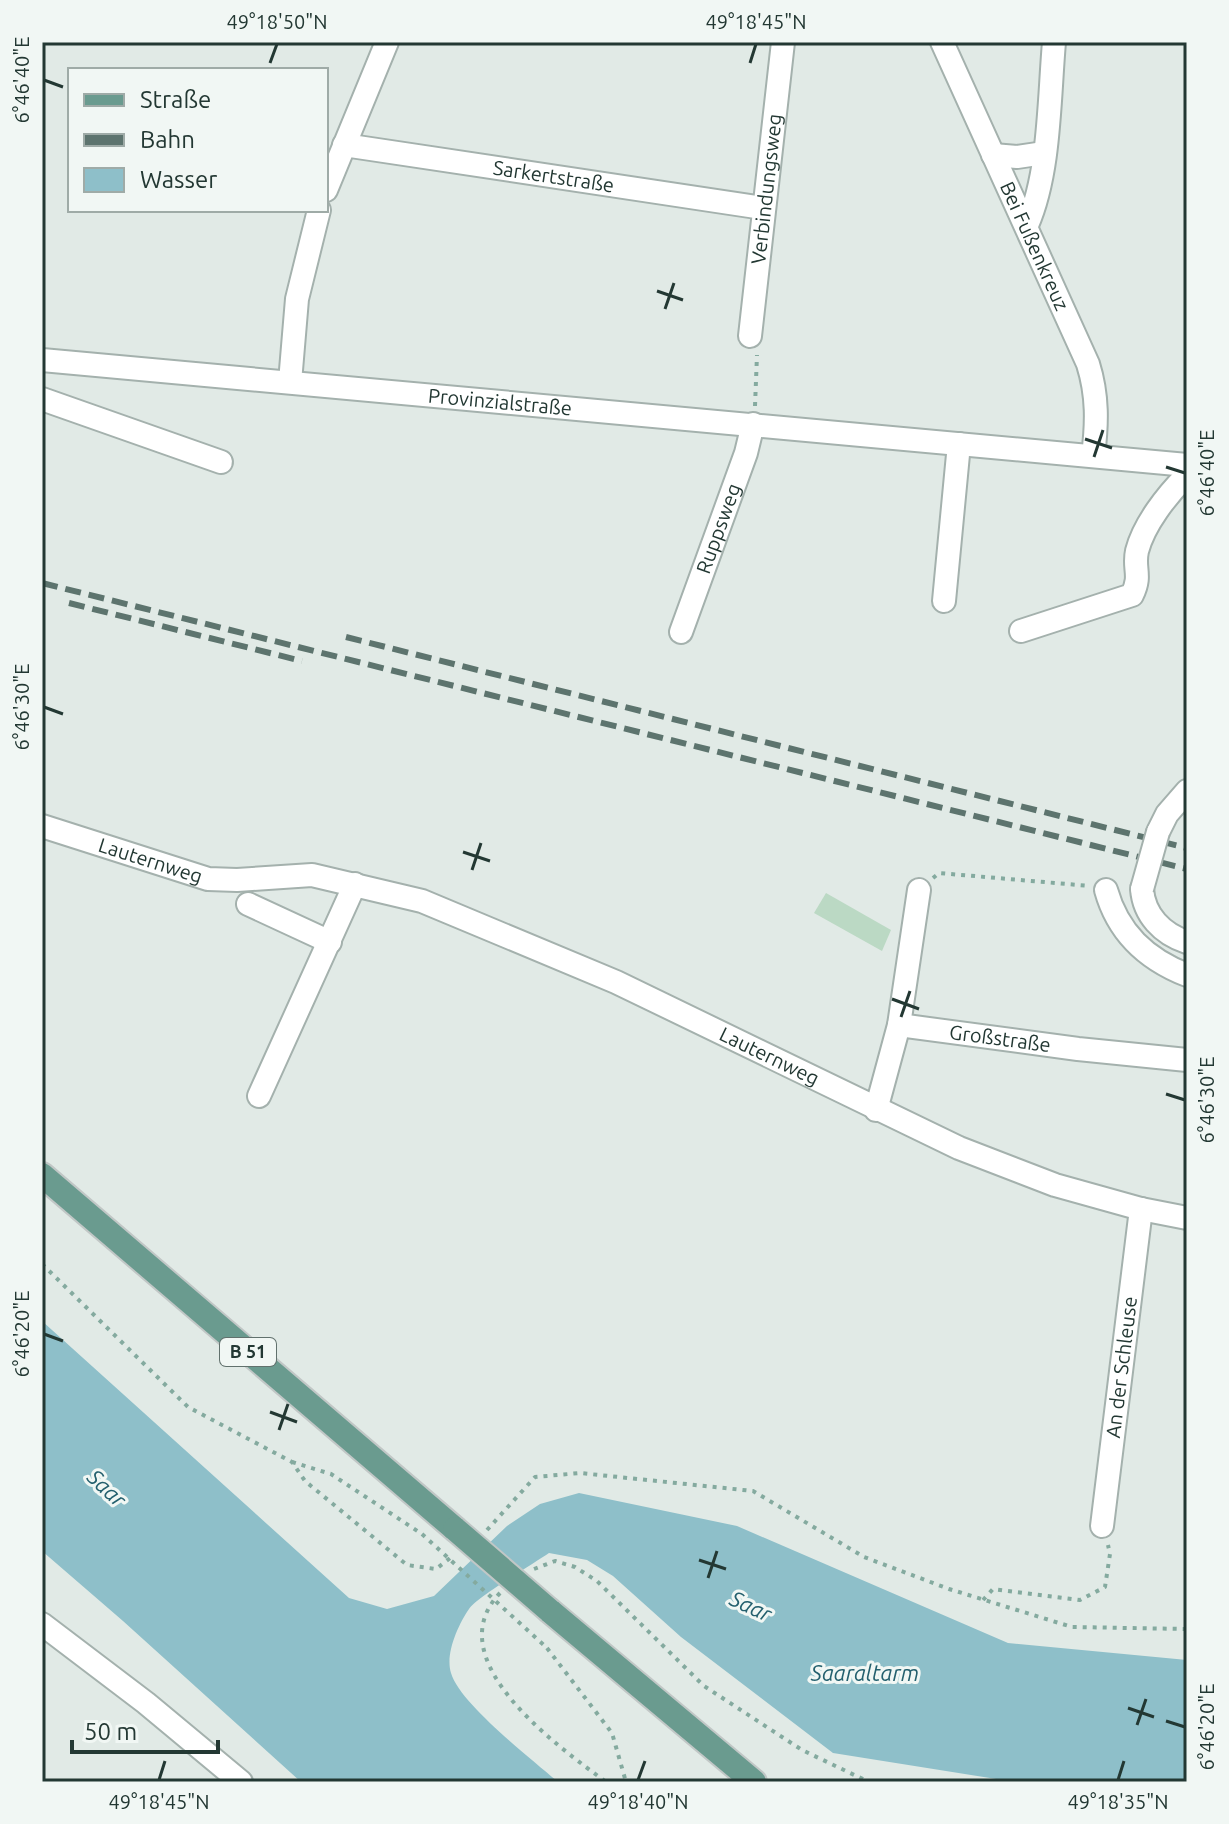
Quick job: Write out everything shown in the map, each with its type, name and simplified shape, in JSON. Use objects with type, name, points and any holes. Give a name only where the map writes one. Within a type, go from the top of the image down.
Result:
[{"type":"main road","name":"B 51","points":[[42,1175],[456,1541],[550,1611],[754,1782]]},
{"type":"street","points":[[328,185],[387,42]]},
{"type":"street","name":"Verbindungsweg","points":[[750,336],[783,42]]},
{"type":"street","name":"Bei Fußenkreuz","points":[[942,42],[1088,364],[1096,389],[1097,424],[1093,456]]},
{"type":"street","points":[[1027,225],[1034,209],[1044,153],[1054,42]]},
{"type":"street","name":"Sarkertstraße","points":[[344,145],[763,208]]},
{"type":"street","points":[[993,155],[1017,157],[1044,153]]},
{"type":"street","points":[[290,382],[297,299],[319,212]]},
{"type":"street","name":"Provinzialstraße","points":[[42,360],[1187,465]]},
{"type":"street","points":[[42,399],[221,462]]},
{"type":"street","name":"Ruppsweg","points":[[681,632],[746,453],[753,424]]},
{"type":"street","points":[[944,601],[959,444]]},
{"type":"street","points":[[1021,631],[1132,595],[1139,577],[1137,549],[1169,493],[1187,477],[1187,465]]},
{"type":"street","points":[[1187,791],[1167,814],[1158,832],[1142,889],[1147,911],[1154,920],[1164,930],[1187,942]]},
{"type":"street","name":"Lauternweg","points":[[42,826],[208,879],[312,875],[422,901],[545,951],[766,1054],[876,1110],[1023,1174],[1141,1209],[1187,1218]]},
{"type":"street","points":[[259,1096],[355,884]]},
{"type":"street","points":[[876,1110],[899,1025],[919,890]]},
{"type":"street","points":[[1106,890],[1122,928],[1142,950],[1164,966],[1187,975]]},
{"type":"street","points":[[248,904],[330,942]]},
{"type":"street","name":"Großstraße","points":[[899,1025],[1109,1053],[1187,1060]]},
{"type":"street","name":"An der Schleuse","points":[[1102,1526],[1141,1209]]},
{"type":"street","points":[[42,1624],[146,1703],[241,1782]]},
{"type":"path","points":[[750,336],[757,354],[753,424]]},
{"type":"path","points":[[919,890],[939,873],[1084,885],[1106,890]]},
{"type":"path","points":[[42,1264],[188,1407],[292,1462],[331,1474],[422,1534],[547,1648],[612,1733],[626,1782]]},
{"type":"path","points":[[292,1462],[305,1481],[407,1565],[436,1569],[456,1541]]},
{"type":"path","points":[[480,1535],[491,1527],[535,1477],[580,1473],[739,1489],[753,1491],[864,1557],[983,1600],[1072,1627],[1187,1629]]},
{"type":"path","points":[[983,1600],[993,1589],[1080,1600],[1105,1587],[1110,1554],[1102,1526]]},
{"type":"path","points":[[704,1686],[802,1750],[869,1782]]},
{"type":"green space","points":[[826,893],[891,930],[882,951],[814,913]]},
{"type":"water","points":[[42,1321],[349,1598],[387,1609],[434,1596],[507,1526],[540,1504],[579,1493],[737,1526],[1008,1643],[1187,1660],[1187,1782],[1015,1782],[833,1753],[681,1637],[613,1576],[587,1560],[549,1553],[469,1609],[454,1640],[450,1665],[457,1686],[468,1700],[558,1782],[301,1782],[42,1551]]},
{"type":"railway","points":[[42,583],[1187,869]]},
{"type":"railway","points":[[69,603],[302,661]]},
{"type":"railway","points":[[346,637],[1187,848]]},
{"type":"water label","name":"Saar","points":[[107,1488]]},
{"type":"water label","name":"Saar","points":[[751,1606]]},
{"type":"water label","name":"Saaraltarm","points":[[865,1673]]}]
